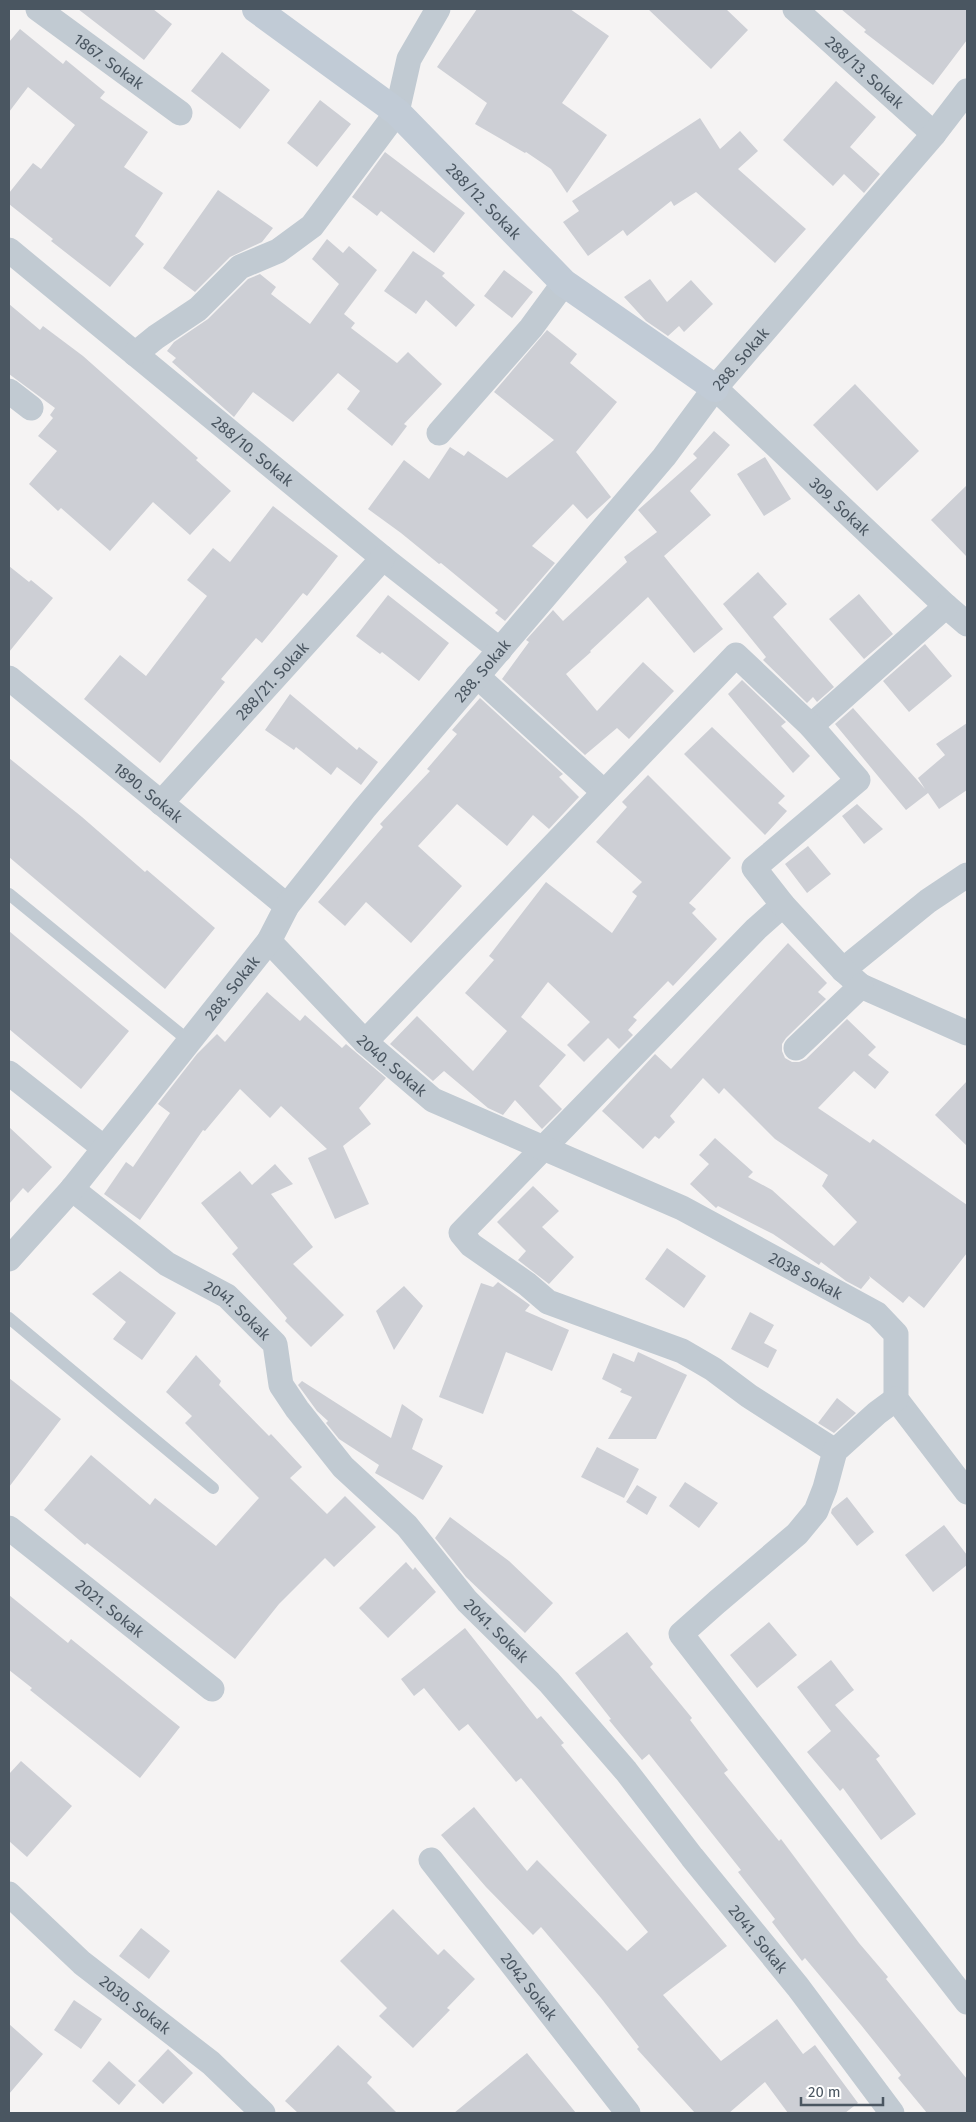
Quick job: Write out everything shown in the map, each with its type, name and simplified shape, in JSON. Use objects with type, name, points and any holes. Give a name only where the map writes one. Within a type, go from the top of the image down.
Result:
[{"type":"street","name":"1867. Sokak","points":[[38,9],[180,113]]},
{"type":"street","name":"288/12. Sokak","points":[[256,9],[397,112],[564,283],[716,388]]},
{"type":"street","points":[[135,354],[156,337],[198,309],[240,267],[278,250],[312,226],[397,112],[409,58],[438,9]]},
{"type":"street","name":"288/13. Sokak","points":[[795,9],[934,134]]},
{"type":"street","name":"288. Sokak","points":[[9,1259],[72,1189],[269,941],[287,906],[364,809],[664,457],[716,388],[934,134],[967,91]]},
{"type":"street","name":"288/10. Sokak","points":[[9,250],[383,558],[500,650]]},
{"type":"street","points":[[439,433],[531,328],[564,283]]},
{"type":"street","name":"309. Sokak","points":[[716,388],[967,624]]},
{"type":"street","points":[[9,391],[31,408]]},
{"type":"street","name":"288/21. Sokak","points":[[161,803],[383,558]]},
{"type":"street","points":[[810,726],[946,606]]},
{"type":"street","points":[[365,1042],[736,656],[810,726],[858,780],[754,868],[783,905],[842,970],[861,986],[967,1032]]},
{"type":"street","points":[[477,676],[604,792]]},
{"type":"street","name":"1890. Sokak","points":[[9,678],[287,906]]},
{"type":"street","points":[[842,970],[928,901],[967,875]]},
{"type":"street","points":[[783,905],[749,936],[461,1233],[470,1245],[527,1284],[548,1302],[682,1351],[713,1368],[749,1396],[835,1451]]},
{"type":"street","name":"2040. Sokak","points":[[269,941],[365,1042],[433,1100],[544,1149]]},
{"type":"street","points":[[796,1048],[861,986]]},
{"type":"street","points":[[9,1073],[104,1148]]},
{"type":"street","name":"2038 Sokak","points":[[544,1149],[682,1208],[878,1314],[896,1334],[896,1400]]},
{"type":"street","name":"2041. Sokak","points":[[72,1189],[167,1264],[227,1296],[275,1344],[281,1385],[297,1409],[343,1467],[407,1526],[467,1601],[549,1682],[626,1771],[692,1857],[798,1987],[892,2113]]},
{"type":"street","points":[[967,1492],[896,1400],[877,1413],[835,1451],[826,1488],[816,1511],[798,1534],[681,1634],[967,2002]]},
{"type":"street","name":"2021. Sokak","points":[[9,1528],[212,1689]]},
{"type":"street","name":"2042 Sokak","points":[[431,1860],[628,2113]]},
{"type":"street","name":"2030. Sokak","points":[[9,1894],[82,1963],[211,2063],[263,2113]]},
{"type":"lane","points":[[9,894],[189,1041]]},
{"type":"lane","points":[[9,1318],[213,1488]]},
{"type":"building","points":[[78,9],[153,9],[172,24],[144,60]]},
{"type":"building","points":[[477,9],[570,9],[609,36],[562,103],[607,135],[567,193],[551,169],[526,152],[475,124],[487,103],[437,67]]},
{"type":"building","points":[[648,9],[726,9],[748,30],[711,69]]},
{"type":"building","points":[[841,9],[967,9],[967,40],[933,85],[864,32],[866,30]]},
{"type":"building","points":[[20,29],[63,64],[66,60],[105,92],[100,98],[148,132],[124,167],[163,193],[135,236],[144,244],[110,287],[51,241],[53,239],[9,204],[9,193],[33,163],[41,169],[75,125],[28,87],[9,112],[9,42]]},
{"type":"building","points":[[222,52],[270,90],[240,129],[191,91]]},
{"type":"building","points":[[836,81],[876,117],[850,147],[880,174],[864,193],[844,174],[833,186],[783,140]]},
{"type":"building","points":[[320,100],[351,124],[317,167],[287,143]]},
{"type":"building","points":[[700,118],[720,149],[740,131],[758,151],[738,169],[806,229],[775,263],[696,192],[674,206],[671,201],[627,236],[623,230],[588,256],[563,222],[579,211],[572,201]]},
{"type":"building","points":[[385,152],[465,213],[434,253],[381,211],[377,216],[352,197]]},
{"type":"building","points":[[218,190],[273,228],[262,242],[230,257],[195,292],[163,268]]},
{"type":"building","points":[[327,239],[343,253],[349,246],[377,270],[344,314],[355,323],[351,328],[397,363],[408,352],[442,384],[404,424],[407,426],[392,446],[347,409],[360,391],[338,373],[293,422],[253,392],[234,417],[172,362],[176,358],[167,351],[174,342],[208,319],[248,279],[260,274],[276,287],[271,294],[310,324],[339,284],[312,259]]},
{"type":"building","points":[[413,251],[445,273],[442,276],[475,305],[456,327],[426,300],[416,314],[384,291]]},
{"type":"building","points":[[504,270],[533,292],[512,318],[484,296]]},
{"type":"building","points":[[650,279],[667,302],[691,280],[713,304],[684,332],[679,326],[668,336],[646,321],[624,297]]},
{"type":"building","points":[[9,304],[40,330],[43,326],[83,356],[198,458],[196,460],[231,491],[190,535],[153,502],[110,551],[61,508],[58,511],[29,484],[57,451],[38,436],[53,418],[50,415],[55,408],[9,374]]},
{"type":"building","points":[[547,330],[577,354],[570,363],[617,402],[576,452],[611,497],[587,519],[573,504],[532,546],[555,563],[505,621],[495,613],[498,610],[441,563],[439,564],[368,509],[404,460],[429,479],[450,447],[464,456],[468,451],[507,478],[554,440],[494,392]]},
{"type":"building","points":[[855,384],[919,451],[877,491],[813,425]]},
{"type":"building","points":[[714,431],[730,445],[690,491],[711,515],[664,556],[723,629],[694,653],[648,597],[566,674],[597,711],[643,662],[674,691],[629,739],[617,728],[585,755],[502,679],[529,642],[526,640],[553,610],[563,621],[627,562],[624,557],[657,532],[638,510],[697,458],[693,454]]},
{"type":"building","points":[[765,457],[791,499],[764,516],[737,474]]},
{"type":"building","points":[[967,485],[967,557],[931,520]]},
{"type":"building","points":[[273,506],[338,556],[307,596],[303,593],[262,643],[256,638],[221,679],[225,682],[160,763],[84,699],[120,655],[146,676],[207,596],[187,580],[213,548],[230,562]]},
{"type":"building","points":[[9,566],[29,582],[31,580],[53,598],[9,652]]},
{"type":"building","points":[[758,572],[787,604],[773,617],[834,687],[817,702],[813,697],[807,703],[763,660],[766,657],[723,604]]},
{"type":"building","points":[[859,594],[893,634],[864,659],[829,619]]},
{"type":"building","points":[[388,595],[449,643],[419,681],[382,652],[380,654],[356,636]]},
{"type":"building","points":[[925,644],[952,676],[909,712],[883,681]]},
{"type":"building","points":[[742,680],[786,722],[781,726],[810,756],[793,773],[728,694]]},
{"type":"building","points":[[290,694],[357,750],[359,747],[378,762],[361,785],[337,767],[331,775],[296,747],[294,750],[265,730]]},
{"type":"building","points":[[480,698],[563,774],[559,777],[579,797],[549,829],[533,815],[507,846],[457,804],[418,846],[462,886],[411,943],[366,902],[345,926],[318,902],[383,827],[380,824],[430,771],[427,769],[457,734],[452,730]]},
{"type":"building","points":[[853,708],[925,789],[918,778],[945,755],[936,744],[967,723],[967,790],[939,809],[928,793],[906,810],[835,724]]},
{"type":"building","points":[[712,727],[785,796],[778,803],[787,811],[765,835],[684,754]]},
{"type":"building","points":[[9,758],[215,928],[165,989],[9,857]]},
{"type":"building","points":[[648,775],[731,858],[689,903],[696,909],[692,913],[717,939],[673,986],[668,981],[633,1017],[637,1020],[628,1030],[633,1035],[619,1049],[608,1038],[584,1062],[567,1045],[590,1022],[548,982],[521,1017],[566,1055],[539,1086],[562,1109],[542,1129],[515,1100],[503,1115],[488,1108],[444,1071],[433,1081],[390,1044],[417,1016],[473,1071],[507,1031],[465,993],[494,960],[489,956],[546,882],[612,933],[637,896],[632,892],[642,882],[596,842],[627,807],[622,802]]},
{"type":"building","points":[[857,804],[883,829],[864,844],[842,816]]},
{"type":"building","points":[[808,846],[831,874],[807,893],[785,864]]},
{"type":"building","points":[[9,931],[129,1031],[81,1089],[9,1029]]},
{"type":"building","points":[[788,943],[827,983],[818,992],[826,999],[782,1044],[785,1058],[792,1062],[806,1059],[847,1019],[876,1047],[868,1055],[889,1072],[875,1089],[854,1071],[818,1108],[870,1143],[873,1139],[967,1205],[967,1253],[924,1308],[909,1296],[903,1303],[869,1276],[870,1278],[861,1289],[846,1281],[821,1262],[819,1265],[773,1234],[718,1206],[716,1208],[690,1184],[709,1164],[699,1155],[715,1138],[753,1172],[748,1177],[772,1190],[834,1246],[857,1222],[822,1186],[828,1175],[775,1139],[724,1088],[719,1094],[703,1078],[670,1116],[675,1122],[659,1139],[655,1136],[643,1149],[602,1111],[655,1054],[671,1069]]},
{"type":"building","points":[[267,992],[300,1021],[305,1015],[342,1048],[346,1044],[386,1078],[359,1108],[371,1124],[343,1146],[369,1204],[335,1219],[308,1158],[327,1149],[281,1106],[270,1118],[240,1089],[205,1131],[203,1130],[140,1220],[104,1194],[126,1162],[133,1167],[170,1113],[158,1104],[197,1054],[217,1034],[225,1042]]},
{"type":"building","points":[[967,1081],[967,1146],[935,1115]]},
{"type":"building","points":[[9,1127],[52,1167],[28,1193],[23,1188],[9,1204]]},
{"type":"building","points":[[275,1164],[293,1184],[271,1194],[313,1247],[293,1264],[344,1315],[311,1347],[285,1321],[287,1318],[232,1254],[238,1248],[201,1203],[240,1171],[252,1185]]},
{"type":"building","points":[[533,1186],[559,1211],[542,1227],[574,1257],[549,1284],[518,1260],[526,1251],[497,1222]]},
{"type":"building","points":[[667,1248],[706,1276],[684,1308],[645,1279]]},
{"type":"building","points":[[120,1271],[176,1313],[142,1360],[113,1339],[126,1322],[92,1294]]},
{"type":"building","points":[[498,1282],[530,1305],[525,1311],[569,1330],[552,1371],[506,1352],[483,1414],[439,1397],[481,1283],[493,1287]]},
{"type":"building","points":[[404,1286],[423,1306],[394,1350],[376,1311]]},
{"type":"building","points":[[750,1312],[774,1325],[764,1343],[777,1350],[768,1368],[731,1349]]},
{"type":"building","points":[[638,1352],[687,1375],[656,1439],[608,1439],[632,1397],[620,1392],[622,1389],[602,1379],[613,1353],[634,1362]]},
{"type":"building","points":[[196,1355],[221,1381],[219,1385],[269,1436],[271,1434],[302,1467],[290,1478],[327,1514],[345,1496],[376,1527],[334,1567],[325,1558],[279,1604],[235,1659],[87,1543],[85,1545],[44,1510],[91,1455],[150,1505],[155,1498],[216,1546],[259,1498],[185,1423],[192,1416],[166,1392]]},
{"type":"building","points":[[9,1378],[61,1419],[9,1487]]},
{"type":"building","points":[[302,1381],[391,1438],[402,1404],[423,1419],[412,1449],[443,1466],[423,1500],[375,1473],[379,1465],[339,1439],[326,1423],[328,1421],[317,1411],[298,1385]]},
{"type":"building","points":[[837,1398],[856,1413],[834,1433],[818,1423]]},
{"type":"building","points":[[597,1447],[639,1469],[624,1498],[581,1477]]},
{"type":"building","points":[[685,1482],[718,1503],[699,1528],[669,1506]]},
{"type":"building","points":[[637,1485],[657,1497],[647,1515],[626,1502]]},
{"type":"building","points":[[847,1497],[874,1532],[857,1546],[831,1513],[832,1509]]},
{"type":"building","points":[[450,1517],[509,1561],[553,1603],[525,1633],[466,1577],[435,1538]]},
{"type":"building","points":[[944,1525],[967,1555],[967,1565],[933,1592],[905,1555]]},
{"type":"building","points":[[406,1562],[413,1570],[415,1567],[436,1592],[388,1638],[359,1608]]},
{"type":"building","points":[[9,1595],[68,1643],[71,1639],[180,1727],[140,1778],[30,1690],[32,1688],[9,1670]]},
{"type":"building","points":[[769,1622],[797,1655],[757,1688],[730,1655]]},
{"type":"building","points":[[465,1628],[537,1719],[541,1716],[564,1743],[561,1745],[727,1946],[663,1995],[721,2061],[777,2019],[803,2054],[815,2045],[858,2103],[845,2113],[788,2113],[765,2082],[729,2113],[695,2113],[637,2049],[639,2047],[601,1998],[541,1927],[533,1935],[486,1887],[441,1835],[474,1807],[527,1871],[537,1860],[627,1951],[648,1932],[521,1778],[516,1782],[468,1724],[459,1731],[424,1688],[414,1696],[401,1679]]},
{"type":"building","points":[[627,1632],[653,1664],[650,1667],[692,1718],[690,1720],[728,1770],[724,1773],[779,1841],[781,1839],[859,1943],[888,1977],[886,1979],[967,2079],[967,2113],[927,2113],[898,2078],[901,2075],[861,2025],[805,1958],[802,1961],[772,1922],[775,1919],[738,1872],[741,1870],[649,1754],[642,1760],[609,1720],[611,1719],[575,1673]]},
{"type":"building","points":[[831,1660],[854,1690],[835,1705],[880,1756],[876,1759],[916,1814],[881,1840],[843,1788],[840,1791],[807,1752],[831,1731],[797,1687]]},
{"type":"building","points":[[21,1761],[72,1806],[27,1857],[9,1841],[9,1774]]},
{"type":"building","points":[[393,1909],[438,1955],[444,1949],[475,1979],[447,2008],[450,2010],[413,2048],[379,2016],[387,2008],[340,1961]]},
{"type":"building","points":[[141,1928],[170,1951],[149,1979],[119,1956]]},
{"type":"building","points":[[74,2000],[102,2019],[81,2049],[54,2030]]},
{"type":"building","points":[[9,2024],[43,2054],[9,2094]]},
{"type":"building","points":[[338,2045],[372,2077],[367,2083],[397,2113],[298,2113],[285,2101]]},
{"type":"building","points":[[168,2049],[193,2073],[163,2104],[138,2081]]},
{"type":"building","points":[[527,2053],[576,2113],[454,2113]]},
{"type":"building","points":[[109,2061],[136,2085],[119,2105],[92,2081]]}]
